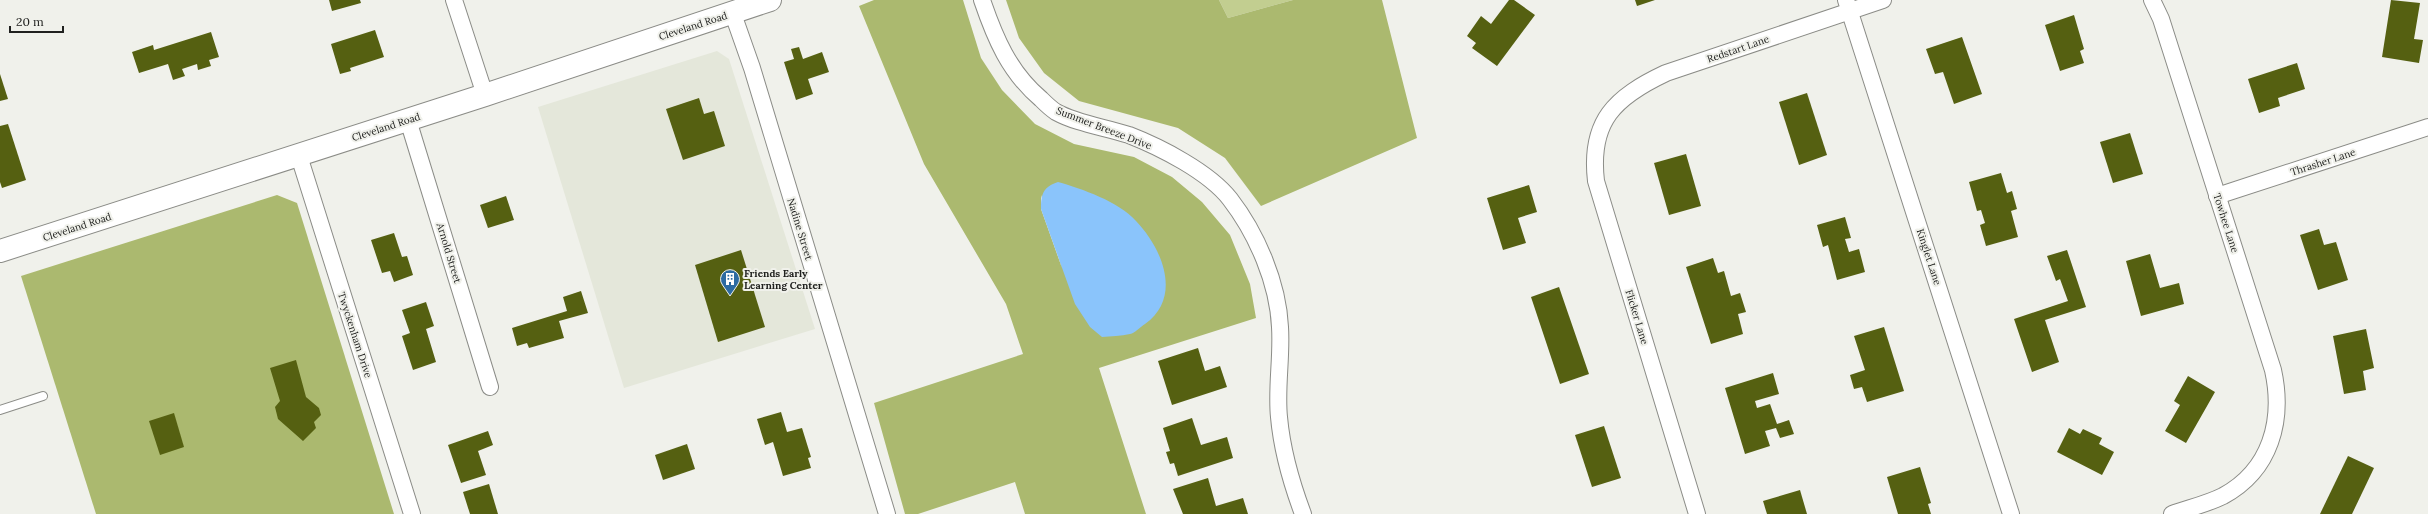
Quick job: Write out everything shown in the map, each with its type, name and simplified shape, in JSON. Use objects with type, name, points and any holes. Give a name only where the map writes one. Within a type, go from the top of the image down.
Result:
[{"type":"main road","name":"Cleveland Road","points":[[0,251],[299,156],[733,14],[770,0]]},
{"type":"street","points":[[454,0],[485,95]]},
{"type":"street","name":"Summer Breeze Drive","points":[[982,0],[996,39],[1010,66],[1032,91],[1056,112],[1129,135],[1169,154],[1200,173],[1229,198],[1251,230],[1265,261],[1275,295],[1280,326],[1279,415],[1286,461],[1303,514]]},
{"type":"street","name":"Redstart Lane","points":[[1605,119],[1625,97],[1644,84],[1666,73],[1848,6],[1883,0]]},
{"type":"street","name":"Towhee Lane","points":[[2152,0],[2161,19],[2277,388],[2278,407],[2275,426],[2268,450],[2257,467],[2243,483],[2224,495],[2172,514]]},
{"type":"street","name":"Kinglet Lane","points":[[1848,6],[2011,514]]},
{"type":"street","name":"Nadine Street","points":[[733,14],[752,68],[887,514]]},
{"type":"street","name":"Flicker Lane","points":[[1605,119],[1597,135],[1594,151],[1596,181],[1697,514]]},
{"type":"street","name":"Arnold Street","points":[[408,120],[490,387]]},
{"type":"street","name":"Thrasher Lane","points":[[2217,196],[2428,127]]},
{"type":"street","name":"Twyckenham Drive","points":[[299,156],[412,514]]},
{"type":"lane","points":[[0,410],[43,396]]},
{"type":"shaded area","points":[[717,51],[729,59],[815,329],[624,388],[538,107]]},
{"type":"green space","points":[[874,0],[963,0],[981,58],[1002,90],[1035,124],[1074,144],[1134,157],[1172,177],[1202,202],[1230,235],[1250,284],[1256,318],[1099,368],[1146,514],[1025,514],[1015,482],[918,514],[905,514],[874,403],[1023,354],[1006,304],[924,164],[859,6]],"holes":[[[1041,195],[1062,268],[1041,209]]]},
{"type":"green space","points":[[1006,0],[1219,0],[1228,18],[1293,0],[1382,0],[1417,138],[1261,206],[1225,158],[1178,128],[1079,101],[1044,73],[1019,38]]},
{"type":"green space","points":[[1219,0],[1293,0],[1228,18]]},
{"type":"green space","points":[[277,195],[297,203],[394,514],[96,514],[21,276]]},
{"type":"water","points":[[1058,182],[1088,192],[1120,207],[1136,221],[1154,245],[1164,272],[1166,287],[1163,300],[1157,313],[1136,331],[1123,335],[1102,337],[1090,327],[1075,304],[1041,209],[1042,195],[1049,186]]},
{"type":"building","points":[[329,0],[360,0],[361,3],[332,11]]},
{"type":"building","points":[[1509,0],[1514,0],[1535,15],[1497,66],[1472,48],[1476,43],[1467,36],[1481,16],[1491,24]]},
{"type":"building","points":[[1635,0],[1655,0],[1637,6]]},
{"type":"building","points":[[2391,0],[2420,3],[2414,39],[2423,40],[2419,63],[2382,57]]},
{"type":"building","points":[[2074,15],[2084,49],[2080,51],[2084,63],[2060,71],[2045,25]]},
{"type":"building","points":[[375,30],[384,57],[350,68],[351,71],[340,74],[331,44]]},
{"type":"building","points":[[211,32],[219,57],[209,60],[211,66],[198,70],[197,64],[182,69],[185,76],[173,80],[168,64],[139,73],[132,52],[153,45],[154,50]]},
{"type":"building","points":[[1962,37],[1982,94],[1954,104],[1943,72],[1935,74],[1926,49]]},
{"type":"building","points":[[799,47],[803,59],[822,52],[829,72],[808,79],[813,94],[796,100],[784,62],[794,59],[791,49]]},
{"type":"building","points":[[2297,63],[2305,89],[2278,98],[2280,106],[2259,113],[2248,79]]},
{"type":"building","points":[[0,74],[8,99],[0,101]]},
{"type":"building","points":[[1807,93],[1827,155],[1799,165],[1779,102]]},
{"type":"building","points":[[699,98],[704,114],[714,111],[725,146],[683,160],[666,109]]},
{"type":"building","points":[[8,124],[26,180],[2,188],[0,182],[0,126]]},
{"type":"building","points":[[2130,133],[2143,174],[2113,183],[2100,142]]},
{"type":"building","points":[[1686,154],[1701,206],[1669,215],[1654,163]]},
{"type":"building","points":[[2001,173],[2007,193],[2012,191],[2017,209],[2011,211],[2018,237],[1986,246],[1980,225],[1985,223],[1981,210],[1977,211],[1969,182]]},
{"type":"building","points":[[1529,185],[1537,212],[1518,218],[1526,243],[1503,250],[1487,198]]},
{"type":"building","points":[[506,196],[514,220],[488,228],[480,205]]},
{"type":"building","points":[[1845,217],[1851,238],[1845,239],[1849,252],[1859,249],[1865,272],[1837,280],[1828,245],[1823,247],[1817,225]]},
{"type":"building","points":[[2319,229],[2324,245],[2336,242],[2348,280],[2318,290],[2300,235]]},
{"type":"building","points":[[394,233],[402,257],[407,256],[413,275],[394,282],[390,271],[382,273],[371,240]]},
{"type":"building","name":"Friends Early Learning Center","points":[[741,250],[765,327],[718,342],[695,265]]},
{"type":"building","points":[[2067,250],[2086,307],[2045,320],[2059,362],[2032,372],[2014,319],[2068,301],[2060,279],[2056,281],[2047,256]]},
{"type":"building","points":[[2150,254],[2160,288],[2179,283],[2184,304],[2141,316],[2126,261]]},
{"type":"building","points":[[1713,258],[1718,273],[1724,271],[1731,296],[1740,293],[1746,312],[1738,314],[1743,334],[1711,344],[1686,267]]},
{"type":"building","points":[[1559,287],[1589,374],[1560,384],[1531,297]]},
{"type":"building","points":[[581,291],[588,313],[559,321],[564,338],[529,348],[527,343],[517,346],[512,328],[567,311],[563,297]]},
{"type":"building","points":[[426,302],[434,326],[426,329],[436,362],[413,370],[402,336],[410,333],[402,310]]},
{"type":"building","points":[[1884,327],[1904,391],[1867,402],[1862,387],[1854,389],[1850,375],[1865,370],[1854,336]]},
{"type":"building","points":[[2366,329],[2374,368],[2363,371],[2366,390],[2344,394],[2333,336]]},
{"type":"building","points":[[1198,348],[1205,371],[1220,366],[1227,387],[1172,405],[1158,361]]},
{"type":"building","points":[[296,360],[306,397],[319,408],[321,415],[314,422],[316,428],[303,441],[278,419],[275,407],[280,401],[270,368]]},
{"type":"building","points":[[1773,373],[1779,394],[1755,401],[1757,408],[1770,404],[1777,424],[1789,420],[1794,434],[1780,438],[1776,428],[1765,431],[1770,446],[1745,454],[1725,388]]},
{"type":"building","points":[[2188,376],[2215,392],[2186,443],[2165,431],[2180,405],[2174,401]]},
{"type":"building","points":[[781,412],[787,432],[802,428],[811,457],[808,458],[811,468],[783,476],[773,442],[765,445],[757,419]]},
{"type":"building","points":[[174,413],[184,447],[160,455],[149,421]]},
{"type":"building","points":[[1192,418],[1201,445],[1227,437],[1233,458],[1178,476],[1174,463],[1170,464],[1166,452],[1170,451],[1163,428]]},
{"type":"building","points":[[1604,426],[1621,478],[1592,487],[1575,435]]},
{"type":"building","points":[[2069,428],[2080,434],[2083,429],[2102,438],[2099,444],[2114,452],[2102,475],[2057,452]]},
{"type":"building","points":[[488,431],[493,445],[478,451],[486,475],[461,483],[448,445]]},
{"type":"building","points":[[687,444],[695,469],[663,480],[655,455]]},
{"type":"building","points":[[2348,456],[2374,468],[2352,514],[2320,514]]},
{"type":"building","points":[[1920,467],[1931,503],[1928,504],[1931,514],[1898,514],[1887,477]]},
{"type":"building","points":[[1208,478],[1216,506],[1243,498],[1248,514],[1183,514],[1173,489]]},
{"type":"building","points":[[489,484],[498,514],[470,514],[463,492]]},
{"type":"building","points":[[1800,490],[1807,514],[1767,514],[1763,501]]},
{"type":"place","name":"Friends Early Learning Center","points":[[730,296]]}]
